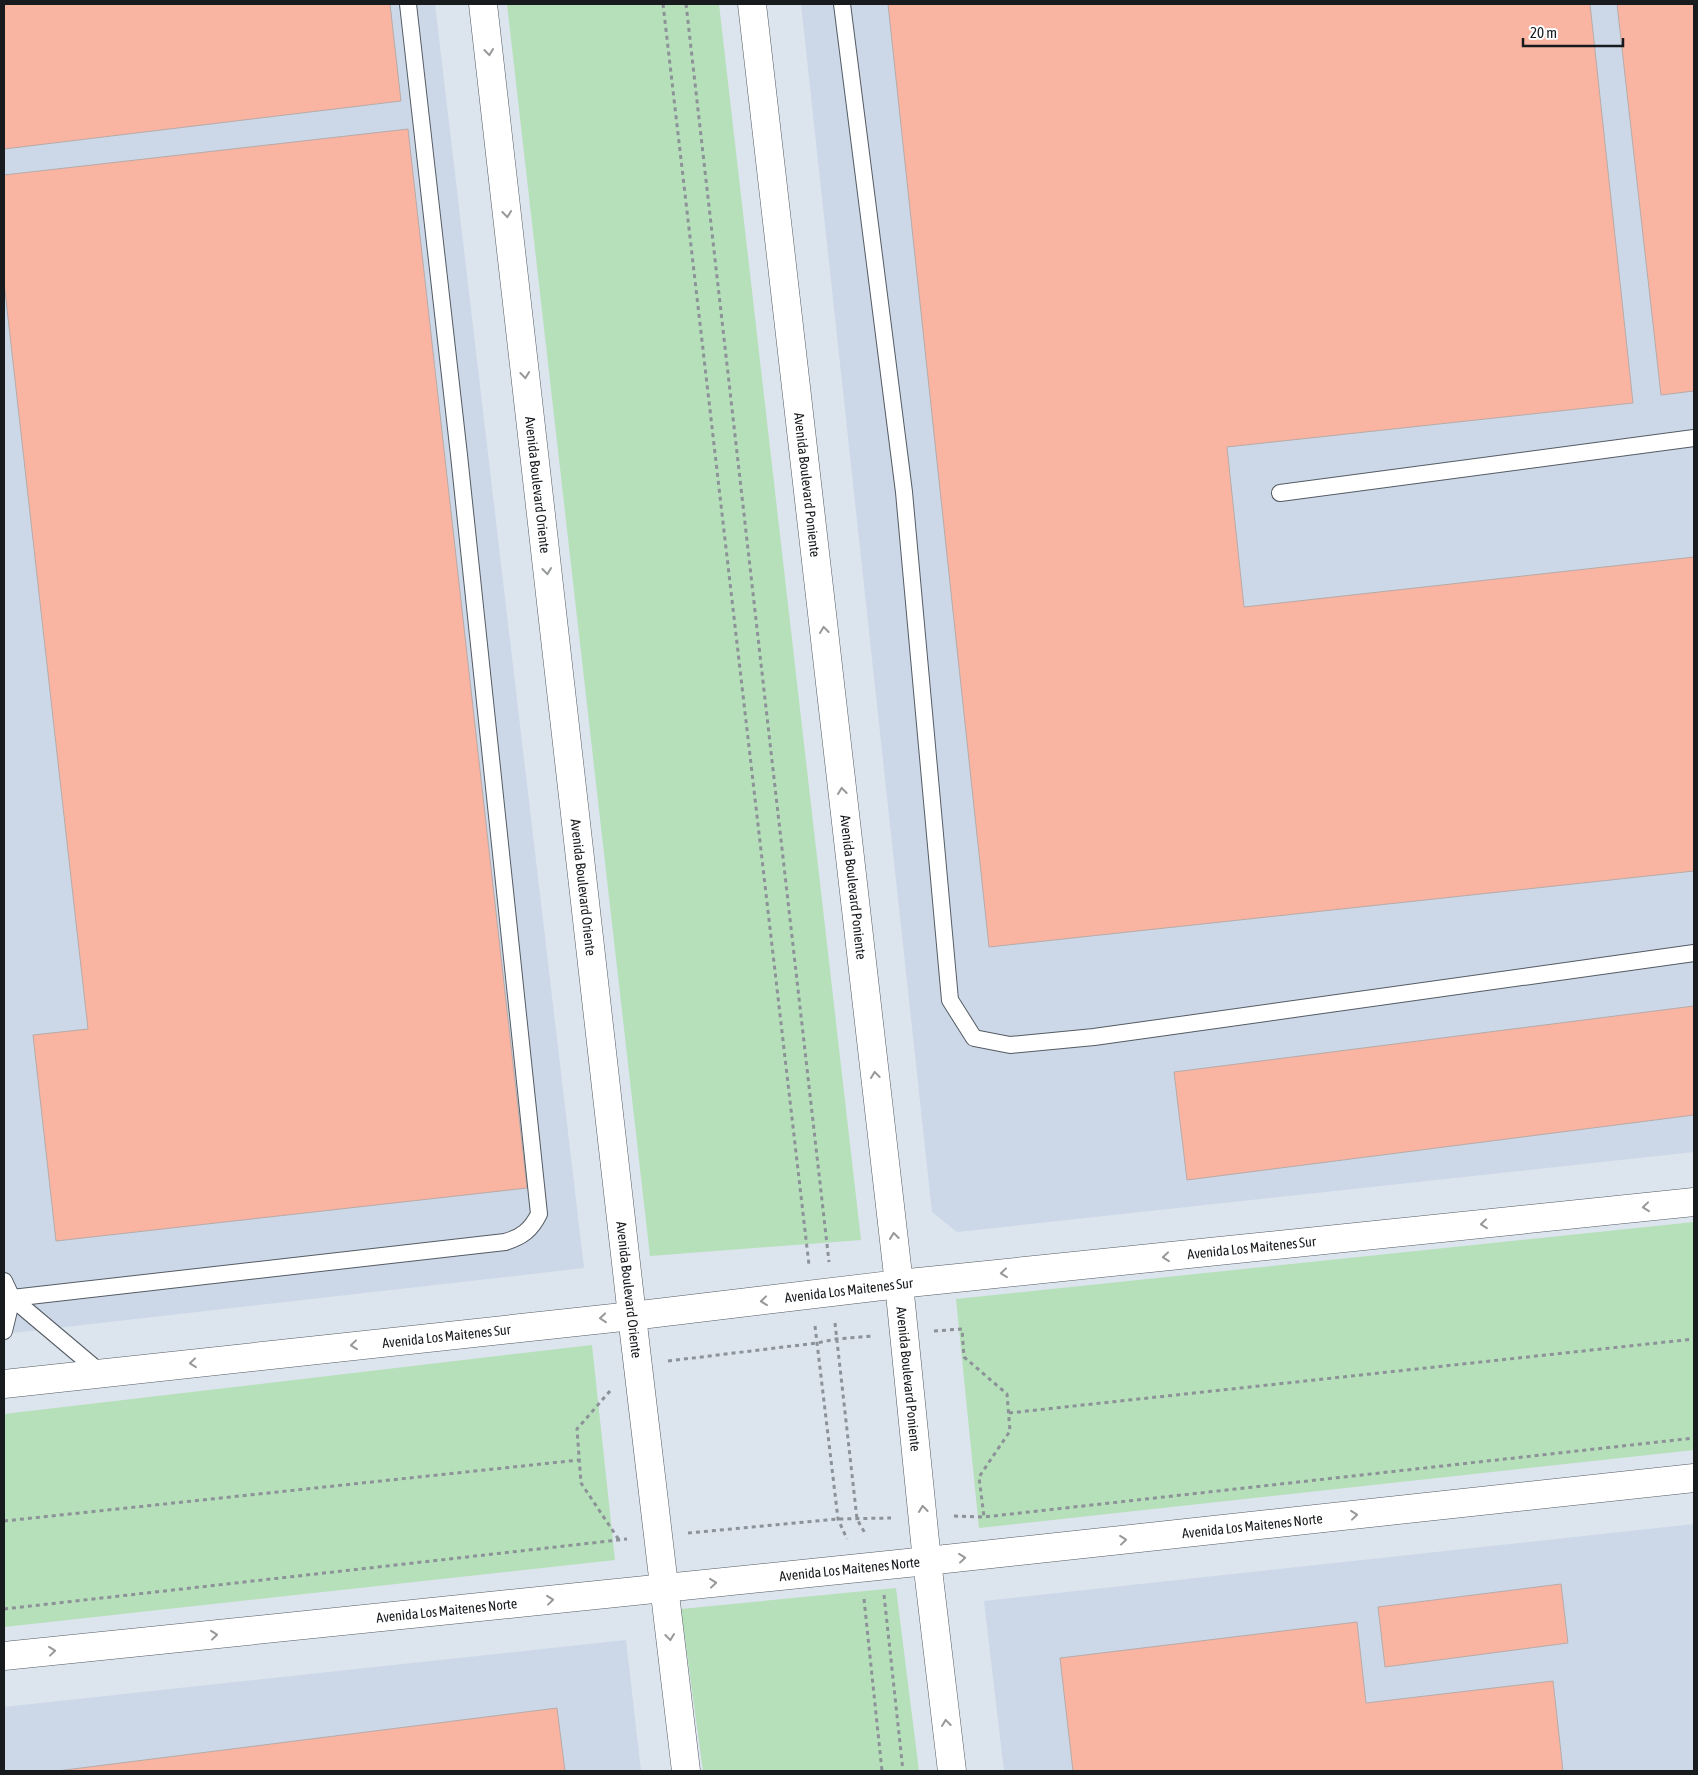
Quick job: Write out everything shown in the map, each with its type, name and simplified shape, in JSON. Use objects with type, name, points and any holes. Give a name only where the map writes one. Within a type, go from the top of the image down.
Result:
[{"type":"street","name":"Avenida Boulevard Oriente","points":[[483,4],[632,1316],[686,1771]]},
{"type":"street","name":"Avenida Boulevard Poniente","points":[[752,4],[900,1284],[927,1561],[952,1771]]},
{"type":"street","name":"Avenida Los Maitenes Sur","points":[[4,1384],[632,1316],[900,1284],[1694,1202]]},
{"type":"street","name":"Avenida Los Maitenes Norte","points":[[4,1656],[871,1567],[1694,1478]]},
{"type":"lane","points":[[12,1298],[505,1242],[527,1232],[539,1214],[459,455],[408,4]]},
{"type":"lane","points":[[842,4],[904,492],[950,1000],[974,1038],[1010,1045],[1094,1037],[1694,953]]},
{"type":"lane","points":[[1280,493],[1694,438]]},
{"type":"lane","points":[[4,1281],[12,1298],[101,1373]]},
{"type":"lane","points":[[4,1331],[12,1298]]},
{"type":"path","points":[[663,4],[821,1294],[836,1339],[857,1519],[871,1567],[902,1771]]},
{"type":"path","points":[[686,4],[830,1268],[821,1294],[817,1343],[838,1519],[871,1567],[882,1771]]},
{"type":"path","points":[[618,1540],[581,1483],[577,1429],[609,1392],[638,1365],[836,1339],[962,1328],[964,1357],[1007,1394],[1010,1431],[978,1477],[984,1517]]},
{"type":"path","points":[[1008,1413],[1694,1339]]},
{"type":"path","points":[[4,1609],[618,1540],[838,1519],[924,1516],[984,1517],[1694,1438]]},
{"type":"path","points":[[4,1521],[579,1460]]},
{"type":"shaded area","points":[[4,4],[435,4],[584,1268],[4,1334]]},
{"type":"shaded area","points":[[801,4],[1694,4],[1694,1152],[957,1232],[932,1212]]},
{"type":"shaded area","points":[[1694,1524],[1694,1771],[1004,1771],[984,1601]]},
{"type":"shaded area","points":[[626,1640],[641,1771],[4,1771],[4,1707]]},
{"type":"green space","points":[[507,4],[719,4],[861,1240],[650,1256]]},
{"type":"green space","points":[[1694,1222],[1694,1450],[979,1528],[956,1299]]},
{"type":"green space","points":[[592,1345],[615,1560],[4,1627],[4,1414]]},
{"type":"green space","points":[[896,1588],[919,1771],[703,1771],[681,1609]]},
{"type":"building","points":[[4,4],[390,4],[401,101],[4,149]]},
{"type":"building","points":[[888,4],[1590,4],[1633,403],[1227,447],[1244,607],[1694,557],[1694,871],[989,947]]},
{"type":"building","points":[[1617,4],[1694,4],[1694,391],[1661,395]]},
{"type":"building","points":[[408,129],[527,1188],[56,1241],[33,1035],[88,1029],[4,282],[4,175]]},
{"type":"building","points":[[1694,1006],[1694,1115],[1187,1180],[1174,1072]]},
{"type":"building","points":[[1561,1584],[1568,1643],[1385,1667],[1378,1607]]},
{"type":"building","points":[[1357,1622],[1366,1703],[1553,1681],[1563,1771],[1073,1771],[1060,1658]]},
{"type":"building","points":[[557,1708],[565,1771],[57,1771]]}]
